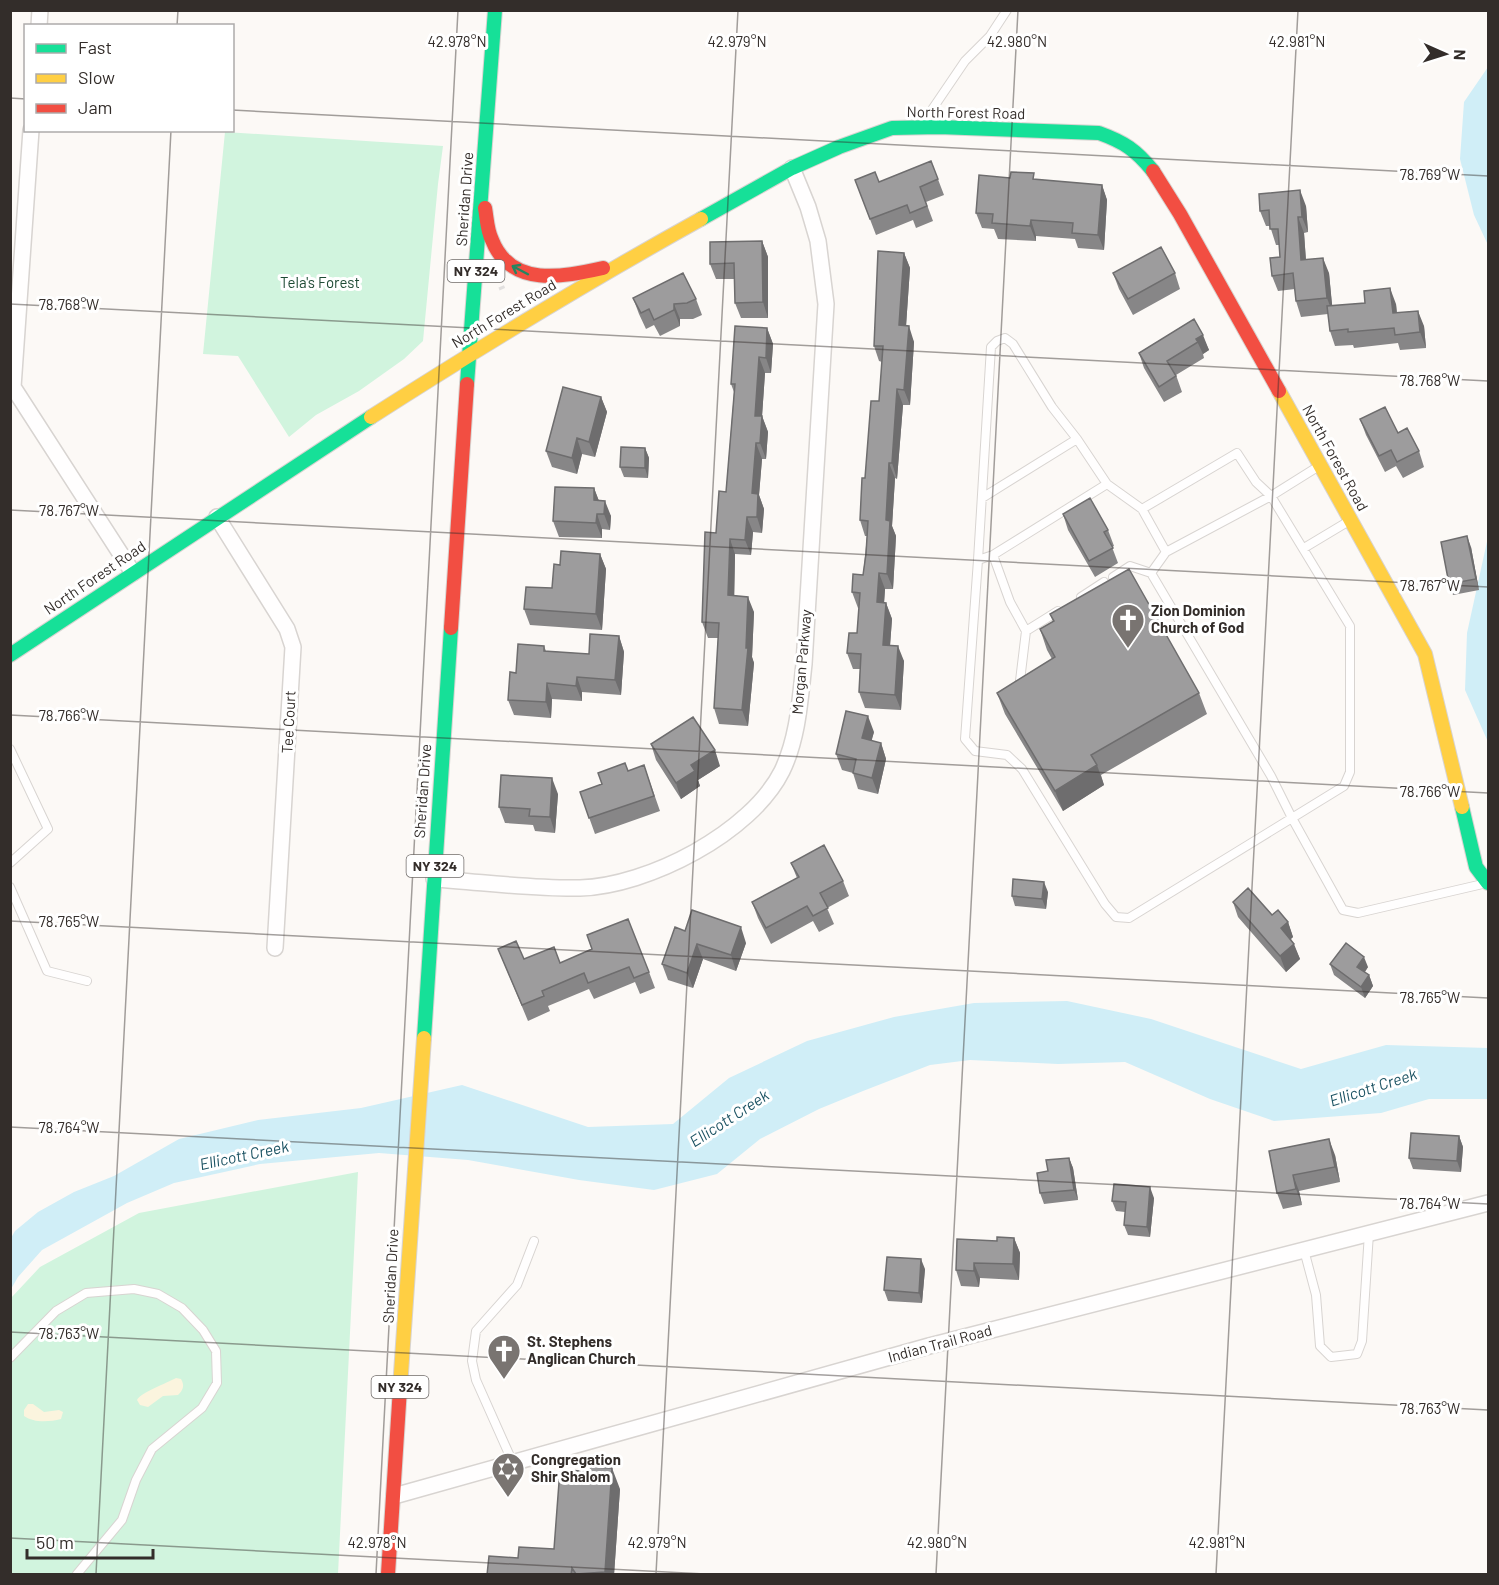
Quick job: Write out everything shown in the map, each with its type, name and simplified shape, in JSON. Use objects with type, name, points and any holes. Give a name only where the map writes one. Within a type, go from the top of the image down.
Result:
[{"type":"main road","name":"Sheridan Drive","points":[[388,1575],[469,354],[495,10]]},
{"type":"main road","name":"North Forest Road","points":[[10,655],[301,461],[469,354],[618,265],[792,168],[839,147],[892,128],[1099,133],[1121,141],[1142,157],[1156,176],[1195,240],[1425,654],[1476,867],[1488,883]]},
{"type":"main road","points":[[482,187],[490,236],[504,260],[517,270],[535,277],[543,277],[618,265]]},
{"type":"street","points":[[31,132],[12,386],[133,573]]},
{"type":"street","name":"Morgan Parkway","points":[[434,879],[580,888],[636,879],[698,850],[743,819],[771,790],[782,770],[791,747],[798,717],[804,664],[826,304],[818,241],[808,207],[792,168]]},
{"type":"street","name":"Tee Court","points":[[217,517],[287,629],[293,647],[275,948]]},
{"type":"street","name":"Indian Trail Road","points":[[394,1496],[929,1346],[1488,1203]]},
{"type":"lane","points":[[923,127],[929,114],[965,62],[990,36],[1007,10]]},
{"type":"lane","points":[[1142,509],[1237,453],[1256,482],[1270,496],[1304,548],[1350,626],[1350,772],[1344,786],[1129,918],[1116,917],[1022,769],[1007,755],[975,751],[965,740],[991,347],[997,341],[1005,338],[1014,344],[1052,408],[1077,439],[1107,484],[1142,509],[1166,552]]},
{"type":"lane","points":[[982,498],[1077,439]]},
{"type":"lane","points":[[1150,573],[1166,552],[1270,496],[1321,465]]},
{"type":"lane","points":[[978,560],[993,555],[1107,484]]},
{"type":"lane","points":[[1304,548],[1351,520]]},
{"type":"lane","points":[[993,555],[1010,602],[1026,631],[1019,690]]},
{"type":"lane","points":[[1113,577],[1130,566],[1150,573],[1271,776],[1343,910],[1358,913],[1488,883]]},
{"type":"lane","points":[[1075,601],[1104,582]]},
{"type":"lane","points":[[1026,631],[1065,607]]},
{"type":"lane","points":[[10,749],[48,829],[10,863]]},
{"type":"lane","points":[[10,887],[47,971],[87,981]]},
{"type":"lane","points":[[1304,1250],[1316,1295],[1320,1346],[1331,1357],[1357,1354],[1362,1341],[1369,1233]]},
{"type":"lane","points":[[513,1463],[476,1380],[472,1361],[476,1331],[517,1285],[534,1241]]},
{"type":"lane","points":[[10,1358],[56,1311],[86,1293],[134,1289],[158,1294],[182,1308],[204,1330],[216,1351],[217,1383],[202,1408],[152,1449],[136,1480],[122,1520],[77,1575]]},
{"type":"path","points":[[499,289],[506,286]]},
{"type":"green space","name":"Tela's Forest","points":[[225,132],[443,146],[423,341],[404,359],[359,391],[316,415],[289,437],[238,356],[203,354]]},
{"type":"green space","points":[[358,1172],[338,1574],[11,1574],[11,1298],[40,1267],[139,1213]]},
{"type":"sand","points":[[176,1378],[181,1379],[183,1384],[178,1395],[163,1396],[148,1407],[140,1405],[137,1400],[139,1397]]},
{"type":"sand","points":[[28,1404],[33,1404],[44,1412],[59,1410],[63,1412],[61,1419],[32,1420],[24,1416],[24,1410]]},
{"type":"water","points":[[1488,67],[1488,245],[1474,215],[1460,159],[1464,102]]},
{"type":"water","points":[[1488,537],[1488,742],[1465,690],[1467,633]]},
{"type":"water","name":"Ellicott Creek","points":[[1067,1001],[1151,1019],[1301,1069],[1386,1045],[1488,1048],[1488,1099],[1429,1099],[1381,1113],[1274,1121],[1210,1099],[1125,1062],[1058,1064],[970,1060],[930,1065],[819,1109],[760,1139],[717,1174],[654,1190],[579,1180],[468,1160],[379,1153],[260,1164],[174,1183],[127,1203],[42,1250],[18,1277],[11,1289],[11,1238],[15,1231],[38,1212],[74,1192],[114,1176],[179,1139],[258,1120],[361,1108],[462,1085],[588,1127],[673,1124],[729,1078],[807,1041],[894,1017],[974,1003]]},
{"type":"building","points":[[931,161],[938,179],[920,187],[927,206],[910,213],[907,205],[870,219],[855,180],[875,172],[879,182]]},
{"type":"building","points":[[1011,172],[1034,173],[1033,179],[1102,185],[1098,235],[1072,233],[1073,223],[1031,220],[1030,226],[992,223],[993,214],[976,213],[979,175],[1010,178]]},
{"type":"building","points":[[1300,190],[1302,217],[1298,217],[1301,260],[1323,258],[1327,298],[1296,301],[1293,273],[1272,276],[1270,258],[1280,257],[1278,229],[1270,229],[1269,210],[1260,211],[1259,194]]},
{"type":"building","points":[[762,241],[763,302],[735,303],[734,263],[710,264],[710,242]]},
{"type":"building","points":[[1161,247],[1175,273],[1128,299],[1113,273]]},
{"type":"building","points":[[878,251],[904,253],[899,325],[909,326],[904,390],[897,389],[892,463],[889,463],[886,520],[890,521],[887,574],[879,573],[877,602],[886,603],[883,645],[898,646],[895,695],[859,692],[861,654],[847,653],[849,633],[857,633],[860,593],[852,592],[853,574],[863,575],[866,554],[868,521],[860,520],[862,478],[865,478],[871,401],[879,401],[883,346],[874,346]]},
{"type":"building","points":[[683,273],[696,299],[687,303],[674,304],[674,310],[654,320],[649,309],[641,313],[633,298]]},
{"type":"building","points":[[1390,288],[1393,313],[1418,311],[1420,332],[1395,335],[1394,328],[1348,332],[1348,329],[1330,331],[1327,306],[1365,303],[1364,291]]},
{"type":"building","points":[[1194,319],[1203,335],[1196,339],[1198,342],[1167,361],[1176,376],[1159,387],[1139,353]]},
{"type":"building","points":[[735,326],[767,328],[766,358],[759,357],[755,416],[762,416],[760,443],[756,443],[752,493],[758,494],[757,517],[747,517],[745,540],[730,539],[728,595],[748,597],[746,648],[748,648],[742,710],[714,708],[719,623],[702,622],[705,532],[716,533],[719,491],[726,492],[735,384],[731,384]]},
{"type":"building","points":[[563,387],[601,397],[589,442],[577,438],[572,458],[546,451]]},
{"type":"building","points":[[1385,407],[1398,433],[1407,428],[1419,451],[1397,462],[1391,450],[1379,456],[1360,419]]},
{"type":"building","points":[[621,447],[645,448],[645,468],[620,467]]},
{"type":"building","points":[[555,487],[594,488],[594,500],[605,501],[604,514],[597,514],[596,523],[553,521]]},
{"type":"building","points":[[1090,498],[1108,530],[1104,532],[1113,548],[1089,561],[1063,514]]},
{"type":"building","points":[[1467,536],[1476,579],[1449,584],[1441,542]]},
{"type":"building","points":[[561,551],[600,554],[596,614],[524,609],[526,587],[552,588],[554,564],[560,565]]},
{"type":"building","points":[[1129,569],[1199,693],[1091,755],[1097,765],[1055,791],[997,693],[1055,657],[1040,629],[1054,621],[1050,614]]},
{"type":"building","points":[[590,634],[619,636],[615,680],[577,677],[576,686],[547,683],[546,702],[508,700],[510,672],[516,673],[518,644],[544,646],[544,651],[589,654]]},
{"type":"building","points":[[846,711],[868,716],[862,738],[881,743],[872,778],[853,773],[856,759],[836,754]]},
{"type":"building","points":[[693,717],[715,750],[691,765],[695,771],[676,783],[651,744]]},
{"type":"building","points":[[625,763],[628,771],[644,765],[654,796],[589,818],[580,792],[602,784],[598,773]]},
{"type":"building","points":[[501,775],[552,778],[550,817],[529,816],[530,809],[499,807]]},
{"type":"building","points":[[824,845],[843,881],[820,893],[828,908],[813,916],[807,906],[766,928],[752,902],[799,877],[791,863]]},
{"type":"building","points":[[1013,879],[1044,882],[1042,899],[1012,896]]},
{"type":"building","points":[[1248,888],[1272,915],[1278,910],[1288,922],[1281,928],[1294,944],[1280,956],[1233,902]]},
{"type":"building","points":[[692,910],[741,927],[731,955],[697,944],[687,973],[662,964],[675,927],[685,931]]},
{"type":"building","points":[[628,919],[649,972],[634,978],[629,967],[588,983],[584,973],[542,991],[544,996],[522,1005],[498,949],[516,941],[524,959],[554,947],[560,963],[592,949],[587,935]]},
{"type":"building","points":[[1346,943],[1364,957],[1357,967],[1369,975],[1361,987],[1330,964]]},
{"type":"building","points":[[1411,1133],[1459,1136],[1457,1161],[1409,1158]]},
{"type":"building","points":[[1329,1139],[1335,1167],[1293,1175],[1296,1189],[1277,1193],[1269,1151]]},
{"type":"building","points":[[1069,1158],[1074,1190],[1040,1193],[1037,1173],[1048,1171],[1046,1160]]},
{"type":"building","points":[[1114,1184],[1150,1187],[1147,1227],[1124,1225],[1126,1202],[1112,1201]]},
{"type":"building","points":[[997,1237],[1014,1238],[1013,1264],[974,1263],[974,1271],[956,1270],[957,1239],[997,1241]]},
{"type":"building","points":[[887,1257],[921,1259],[919,1293],[884,1290]]},
{"type":"building","points":[[590,1467],[612,1468],[605,1572],[576,1574],[572,1568],[571,1575],[487,1575],[489,1556],[518,1558],[519,1547],[554,1549],[560,1469],[590,1472]]},
{"type":"traffic: fast","points":[[467,384],[495,10]]},
{"type":"traffic: fast","points":[[701,219],[792,168],[839,147],[892,128],[939,127],[1099,133],[1129,148],[1141,157],[1153,171]]},
{"type":"traffic: fast","points":[[10,655],[371,417]]},
{"type":"traffic: fast","points":[[424,1038],[451,628]]},
{"type":"traffic: fast","points":[[1462,807],[1476,867],[1488,883]]},
{"type":"traffic: slow","points":[[371,417],[534,315],[701,219]]},
{"type":"traffic: slow","points":[[1279,391],[1425,654],[1462,807]]},
{"type":"traffic: slow","points":[[400,1388],[424,1038]]},
{"type":"traffic: jam","points":[[1153,171],[1180,214],[1279,391]]},
{"type":"traffic: jam","points":[[485,208],[492,240],[501,255],[512,266],[525,272],[555,276],[603,268]]},
{"type":"traffic: jam","points":[[451,628],[467,384]]},
{"type":"traffic: jam","points":[[388,1574],[400,1388]]},
{"type":"place","name":"Zion Dominion Church of God","points":[[1128,649]]},
{"type":"place","name":"St. Stephens Anglican Church","points":[[504,1380]]},
{"type":"place","name":"Congregation Shir Shalom","points":[[508,1498]]}]
